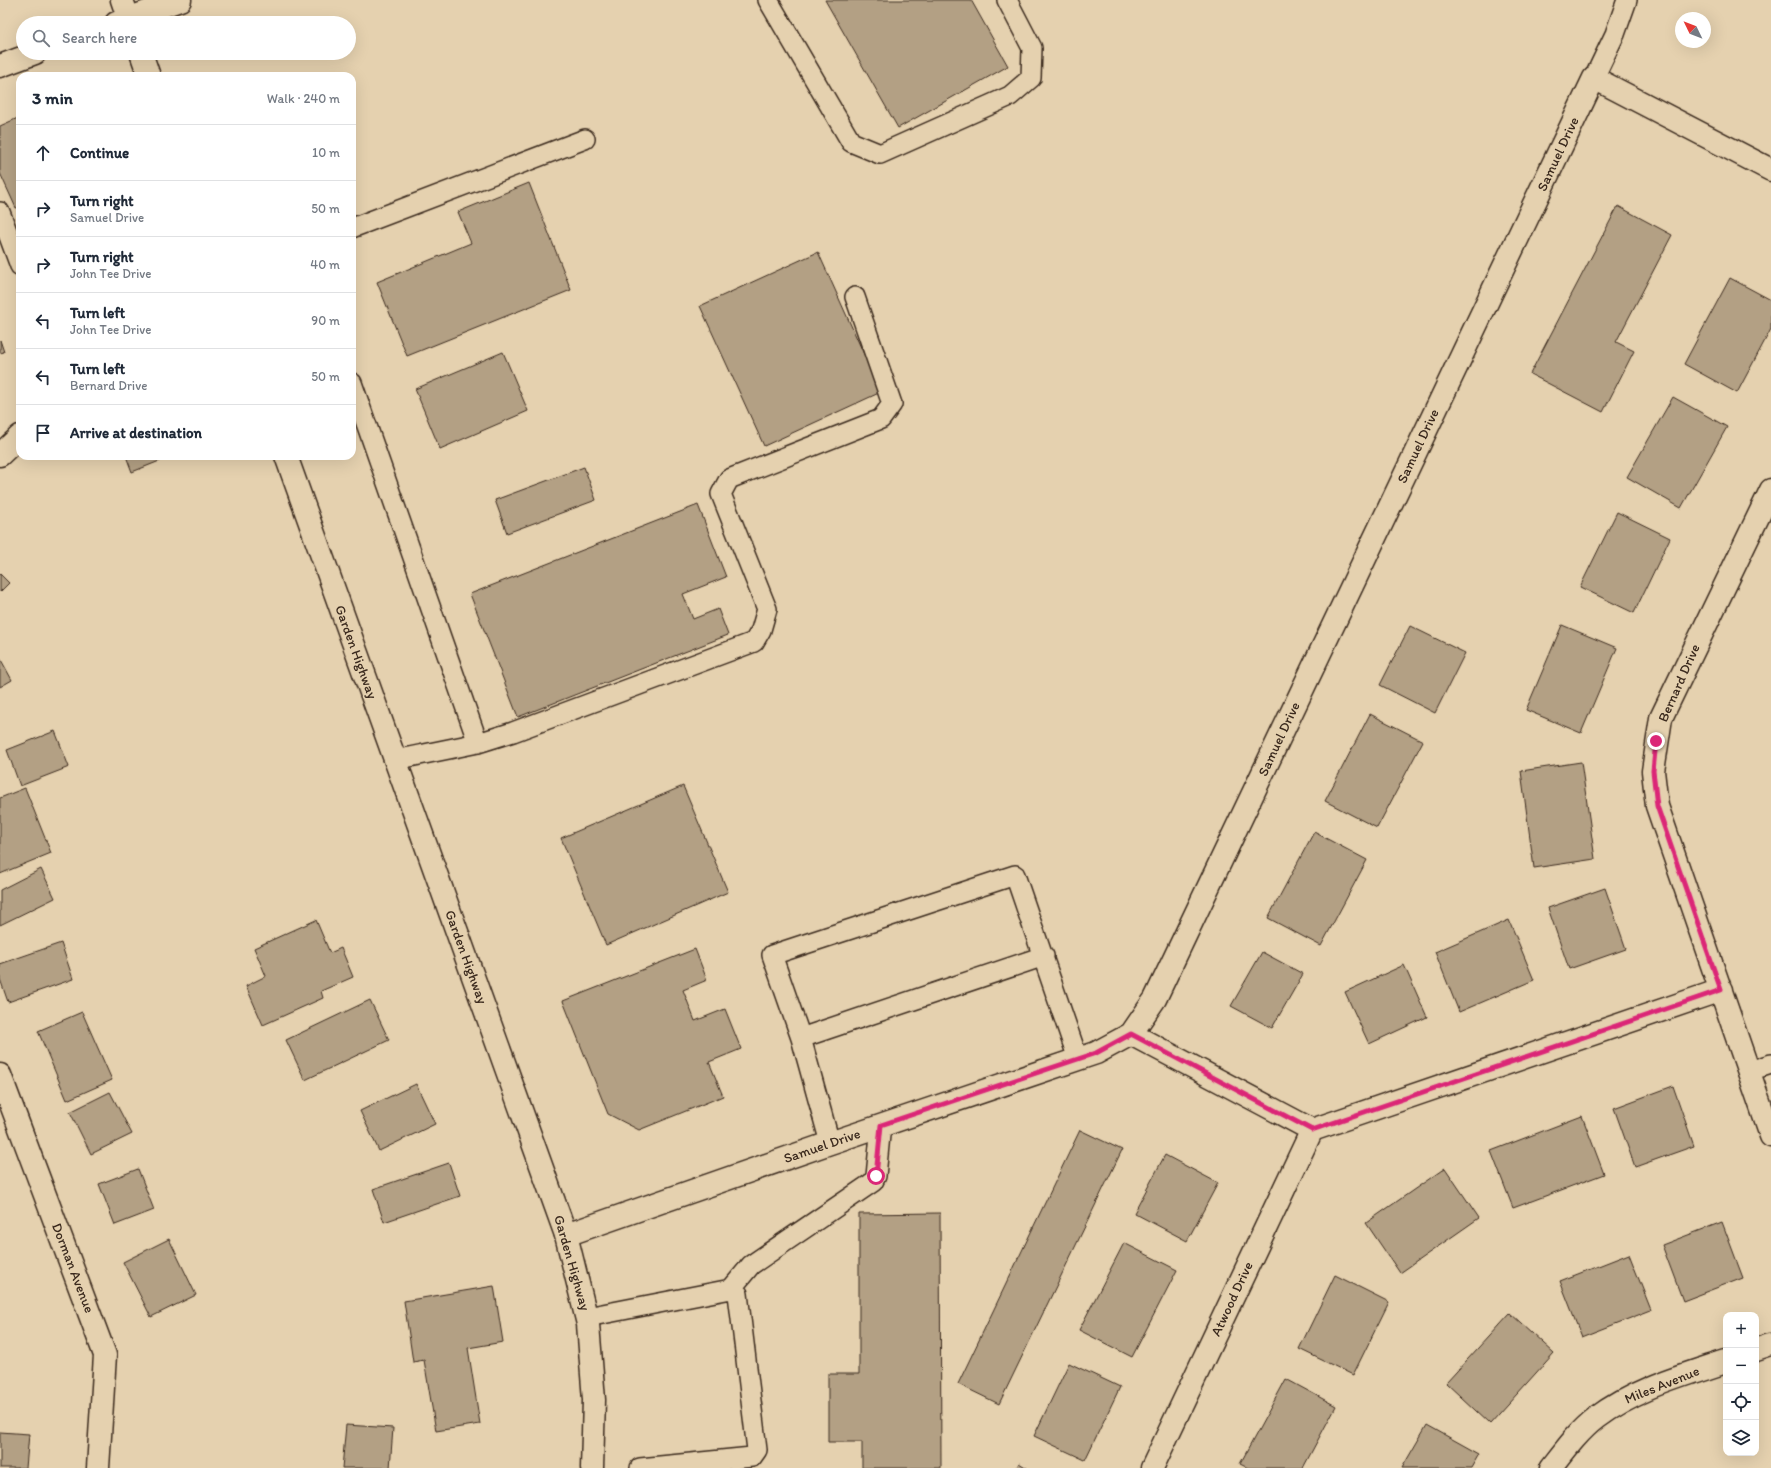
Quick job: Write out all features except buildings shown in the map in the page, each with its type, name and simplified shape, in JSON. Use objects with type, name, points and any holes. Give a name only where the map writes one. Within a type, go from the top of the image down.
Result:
[{"type":"street","points":[[124,16],[180,0]]},
{"type":"street","points":[[0,66],[16,60]]},
{"type":"street","points":[[143,60],[148,72]]},
{"type":"street","points":[[1594,78],[1771,170]]},
{"type":"street","name":"Samuel Drive","points":[[566,1235],[830,1142],[1096,1053],[1131,1034],[1155,999],[1594,78]]},
{"type":"street","points":[[0,455],[16,440]]},
{"type":"street","name":"Garden Highway","points":[[287,460],[566,1235],[587,1317],[594,1400],[592,1468]]},
{"type":"street","name":"Bernard Drive","points":[[1771,490],[1661,718],[1653,771],[1657,806],[1771,1136]]},
{"type":"street","points":[[1131,1034],[1312,1130],[1721,990]]},
{"type":"street","name":"Dorman Avenue","points":[[0,1075],[105,1355],[98,1468]]},
{"type":"street","name":"Atwood Drive","points":[[1152,1468],[1312,1130]]},
{"type":"street","points":[[1759,1349],[1771,1345]]},
{"type":"street","name":"Miles Avenue","points":[[1551,1468],[1572,1441],[1595,1418],[1632,1395],[1723,1361]]},
{"type":"lane","points":[[768,0],[851,142],[880,154],[1010,96],[1031,78],[1032,48],[1007,0]]},
{"type":"lane","points":[[1594,78],[1615,34],[1627,0]]},
{"type":"lane","points":[[356,226],[585,139]]},
{"type":"lane","points":[[0,212],[16,255]]},
{"type":"lane","points":[[395,760],[478,743],[513,732],[754,642],[762,630],[767,609],[721,494],[729,479],[881,419],[892,404],[855,297]]},
{"type":"lane","points":[[356,394],[478,743]]},
{"type":"lane","points":[[830,1142],[801,1038],[772,955],[1015,875],[1078,1059]]},
{"type":"lane","points":[[801,1038],[1044,956]]},
{"type":"lane","points":[[1749,1072],[1771,1064]]},
{"type":"lane","points":[[587,1317],[731,1289],[751,1265],[873,1182],[876,1176],[881,1125]]},
{"type":"lane","points":[[640,1468],[752,1458],[757,1450],[738,1294],[731,1289]]},
{"type":"route","points":[[876,1176],[881,1125],[1096,1053],[1131,1034],[1312,1130],[1721,990],[1657,806],[1653,771],[1656,741]]}]
